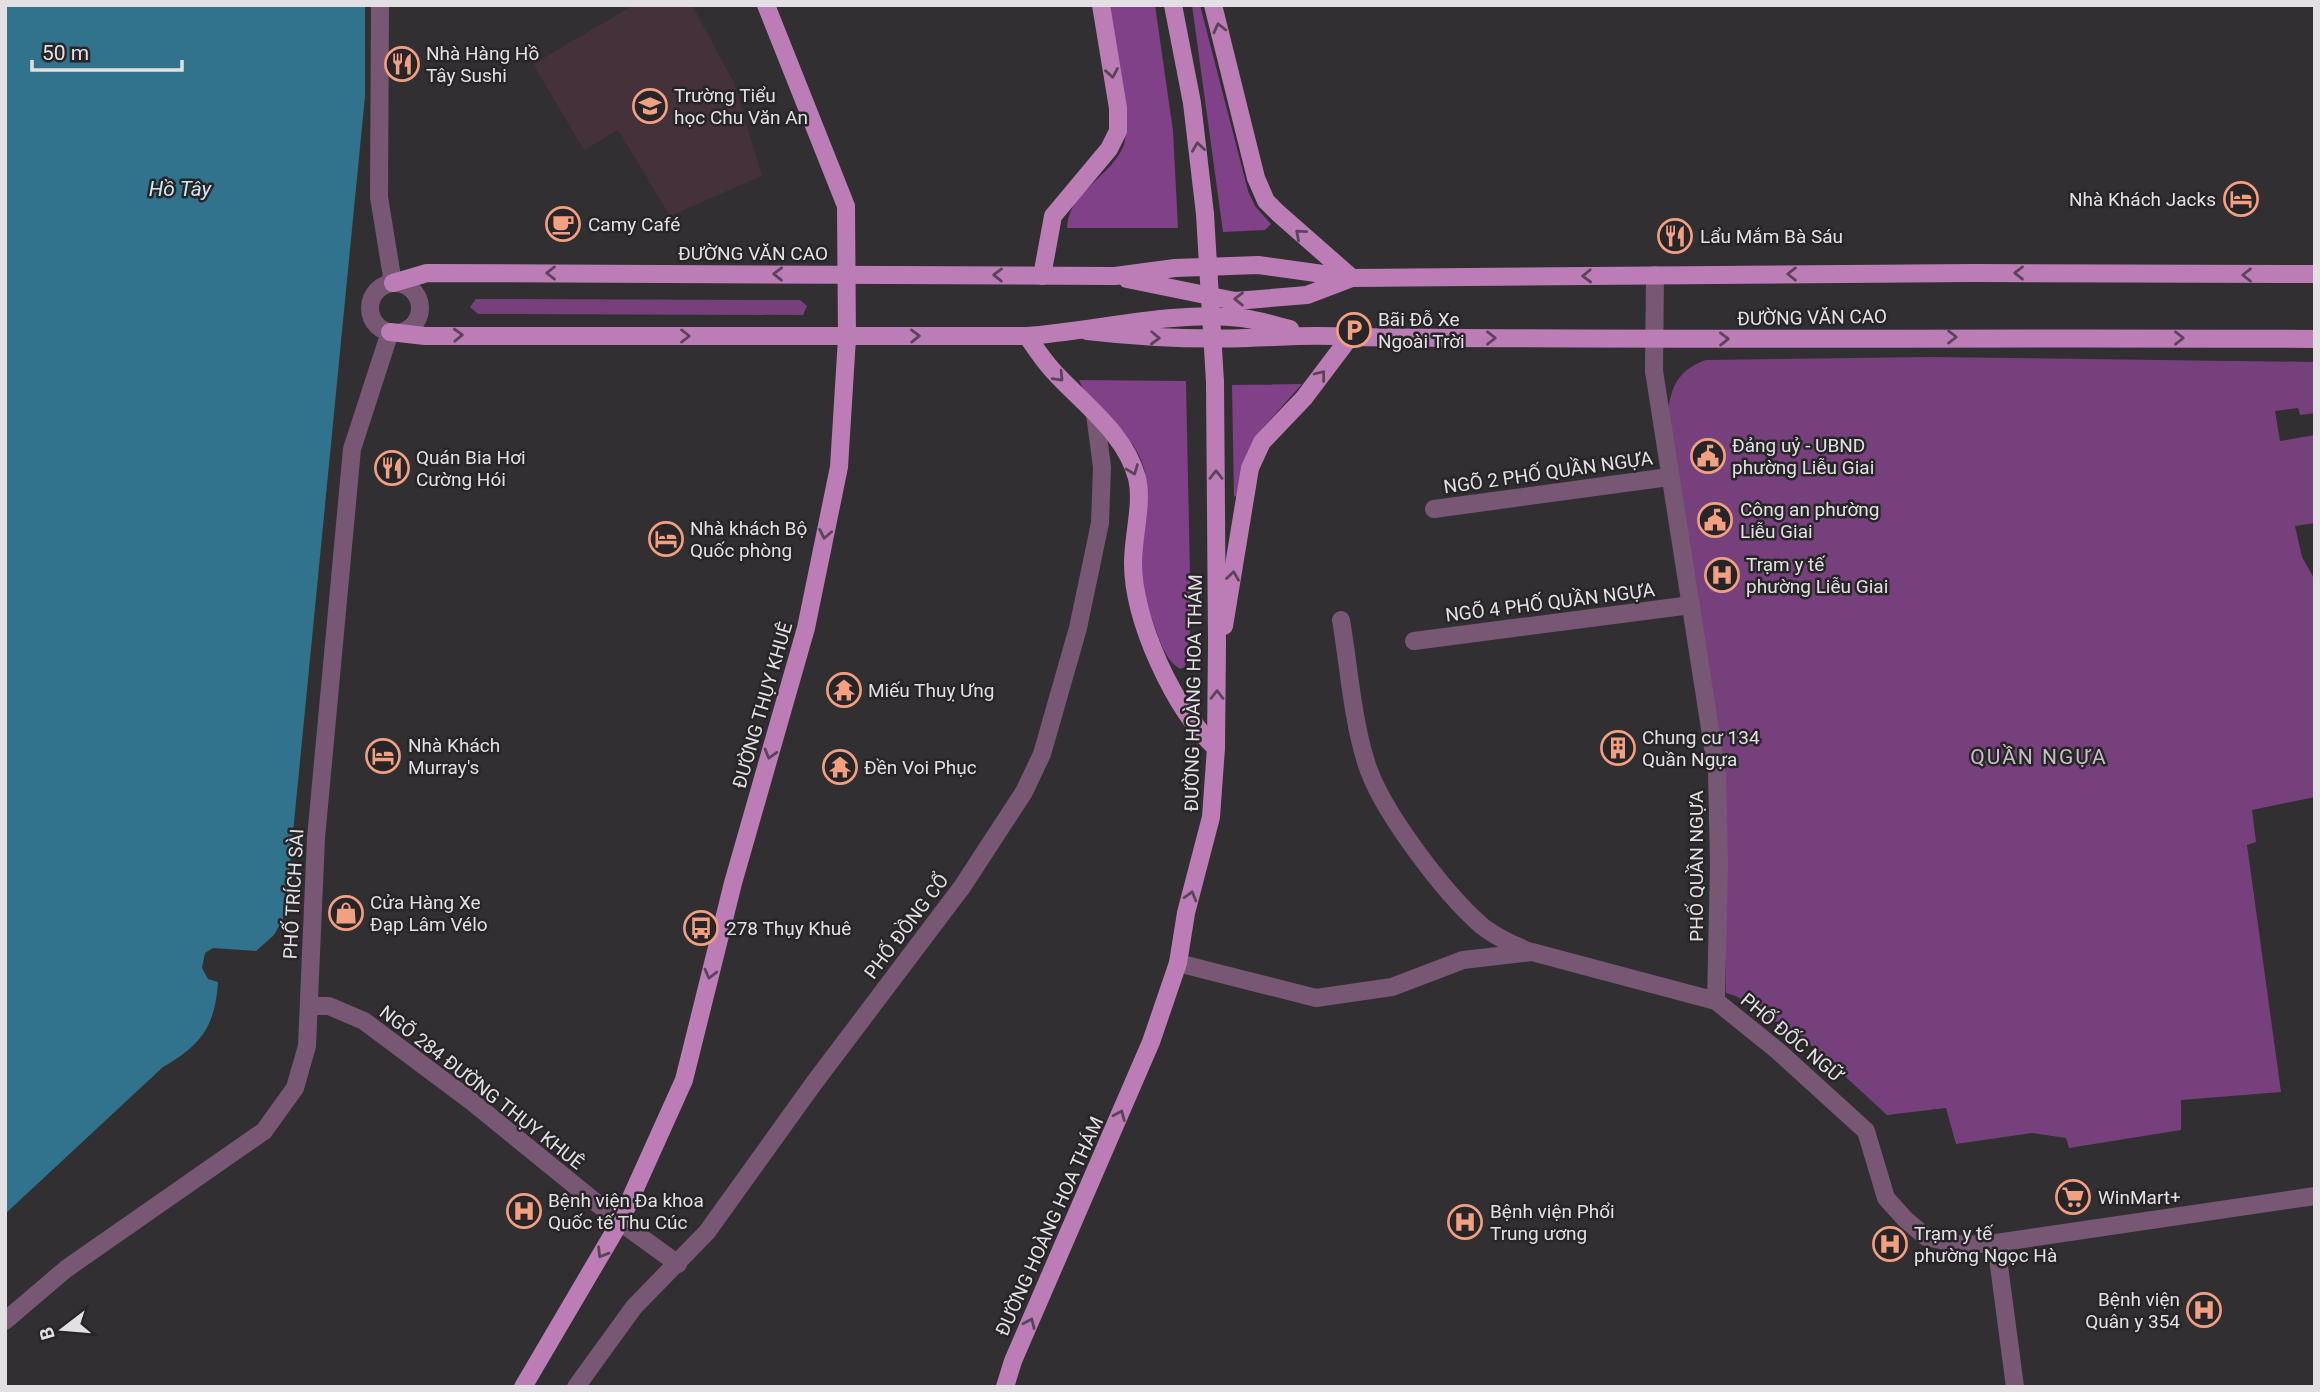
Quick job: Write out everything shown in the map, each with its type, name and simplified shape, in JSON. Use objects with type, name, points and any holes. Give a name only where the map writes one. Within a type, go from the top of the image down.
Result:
[{"type":"main road","name":"ĐƯỜNG THỤY KHUÊ","points":[[523,1387],[620,1222],[684,1080],[733,883],[806,628],[839,467],[847,338],[846,206],[766,5]]},
{"type":"main road","points":[[1042,276],[1053,216],[1109,149],[1118,131],[1118,108],[1101,5]]},
{"type":"main road","name":"ĐƯỜNG HOÀNG HOA THÁM","points":[[1005,1387],[1013,1361],[1151,1042],[1178,963],[1186,913],[1211,817],[1216,748],[1217,642],[1215,382],[1205,214],[1192,103],[1173,5]]},
{"type":"main road","points":[[1213,5],[1256,178],[1266,201],[1352,278]]},
{"type":"main road","name":"ĐƯỜNG VĂN CAO","points":[[393,283],[427,273],[1115,276],[1175,268],[1258,265],[1352,278],[2315,274]]},
{"type":"main road","name":"ĐƯỜNG VĂN CAO","points":[[1115,276],[1235,301],[1307,295],[1352,278]]},
{"type":"main road","name":"ĐƯỜNG VĂN CAO","points":[[390,332],[425,336],[847,338],[1027,336],[1087,331],[1153,338],[1248,338],[1309,334],[1350,337],[2315,338]]},
{"type":"main road","points":[[1027,336],[1054,372],[1123,445],[1137,479],[1133,567],[1136,595],[1155,653],[1200,734],[1216,748]]},
{"type":"main road","points":[[1217,642],[1227,620],[1243,501],[1251,468],[1262,442],[1304,398],[1350,337]]},
{"type":"street","points":[[380,5],[379,197],[393,283]]},
{"type":"street","name":"PHỐ QUẦN NGỰA","points":[[1655,275],[1654,371],[1668,477],[1717,773],[1719,865],[1716,1001]]},
{"type":"street","points":[[393,283],[409,287],[415,293],[420,309],[413,325],[399,333],[376,325],[372,318],[370,302],[378,289],[393,283]]},
{"type":"street","name":"PHỐ TRÍCH SÀI","points":[[5,1321],[66,1269],[264,1131],[281,1111],[302,1068],[309,1006],[316,838],[352,449],[390,332]]},
{"type":"street","name":"PHỐ ĐỒNG CỔ","points":[[576,1387],[618,1327],[707,1232],[814,1083],[962,887],[1024,792],[1042,754],[1074,641],[1100,523],[1102,467],[1095,414]]},
{"type":"street","name":"NGÕ 2 PHỐ QUẦN NGỰA","points":[[1434,509],[1668,477]]},
{"type":"street","name":"NGÕ 4 PHỐ QUẦN NGỰA","points":[[1414,641],[1691,605]]},
{"type":"street","points":[[1341,620],[1357,727],[1366,763],[1379,793],[1454,898],[1500,939],[1532,952]]},
{"type":"street","name":"PHỐ ĐỐC NGỮ","points":[[1178,963],[1316,998],[1392,987],[1463,960],[1532,952],[1716,1001],[1779,1051],[1866,1131],[1886,1198],[1905,1219],[1926,1237],[1963,1245],[1996,1243],[2315,1196]]},
{"type":"street","name":"NGÕ 284 ĐƯỜNG THỤY KHUÊ","points":[[309,1006],[330,1006],[364,1021],[471,1101],[620,1222],[678,1264]]},
{"type":"street","points":[[1996,1243],[2015,1387]]},
{"type":"shaded area","name":"Trường Tiểu học Chu Văn An","points":[[634,5],[692,5],[734,83],[762,176],[670,216],[618,130],[584,150],[533,64]]},
{"type":"shaded area","points":[[1103,5],[1155,5],[1173,131],[1178,228],[1067,228],[1069,215],[1075,204],[1118,156],[1126,133],[1123,97]]},
{"type":"shaded area","points":[[1192,5],[1200,5],[1248,191],[1255,206],[1271,224],[1265,230],[1223,232]]},
{"type":"shaded area","points":[[476,299],[800,300],[807,306],[803,315],[478,314],[470,307]]},
{"type":"shaded area","points":[[1929,357],[2315,362],[2315,413],[2300,415],[2298,408],[2275,411],[2280,441],[2315,435],[2315,523],[2295,526],[2302,557],[2315,580],[2315,797],[2252,810],[2256,842],[2247,845],[2281,1092],[2181,1100],[2181,1130],[2069,1148],[2066,1138],[2032,1133],[1956,1144],[1946,1108],[1887,1115],[1811,1045],[1736,996],[1726,993],[1726,773],[1668,412],[1674,386],[1683,373],[1706,360]]},
{"type":"shaded area","points":[[1079,380],[1186,381],[1191,625],[1185,667],[1180,669],[1168,658],[1163,648],[1142,584],[1141,555],[1146,491],[1143,464],[1128,438],[1096,405]]},
{"type":"shaded area","points":[[1302,384],[1255,437],[1238,495],[1234,497],[1232,385]]},
{"type":"water","name":"Hồ Tây","points":[[5,5],[365,5],[365,96],[285,915],[274,935],[256,951],[213,948],[205,953],[202,968],[208,979],[218,982],[213,1011],[204,1033],[187,1051],[163,1067],[5,1214]]},
{"type":"place","name":"Nhà Hàng Hồ Tây Sushi","points":[[402,64]]},
{"type":"place","name":"Trường Tiểu học Chu Văn An","points":[[650,106]]},
{"type":"place","name":"Nhà Khách Jacks","points":[[2241,199]]},
{"type":"place","name":"Camy Café","points":[[563,224]]},
{"type":"place","name":"Lẩu Mắm Bà Sáu","points":[[1675,236]]},
{"type":"place","name":"Bãi Đỗ Xe Ngoài Trời","points":[[1354,330]]},
{"type":"place","name":"Đảng uỷ - UBND phường Liễu Giai","points":[[1708,456]]},
{"type":"place","name":"Quán Bia Hơi Cường Hói","points":[[392,468]]},
{"type":"place","name":"Công an phường Liễu Giai","points":[[1715,520]]},
{"type":"place","name":"Nhà khách Bộ Quốc phòng","points":[[666,539]]},
{"type":"place","name":"Trạm y tế phường Liễu Giai","points":[[1722,575]]},
{"type":"place","name":"Miếu Thuỵ Ưng","points":[[844,690]]},
{"type":"place","name":"Chung cư 134 Quần Ngựa","points":[[1618,748]]},
{"type":"place","name":"Nhà Khách Murray's","points":[[383,756]]},
{"type":"place","name":"Đền Voi Phục","points":[[840,767]]},
{"type":"place","name":"Cửa Hàng Xe Đạp Lâm Vélo","points":[[346,913]]},
{"type":"place","name":"278 Thụy Khuê","points":[[701,928]]},
{"type":"place","name":"WinMart+","points":[[2073,1197]]},
{"type":"place","name":"Bệnh viện Đa khoa Quốc tế Thu Cúc","points":[[524,1211]]},
{"type":"place","name":"Bệnh viện Phổi Trung ương","points":[[1465,1222]]},
{"type":"place","name":"Trạm y tế phường Ngọc Hà","points":[[1890,1244]]},
{"type":"place","name":"Bệnh viện Quân y 354","points":[[2204,1310]]},
{"type":"district","name":"QUẦN NGỰA","points":[[2039,757]]}]
